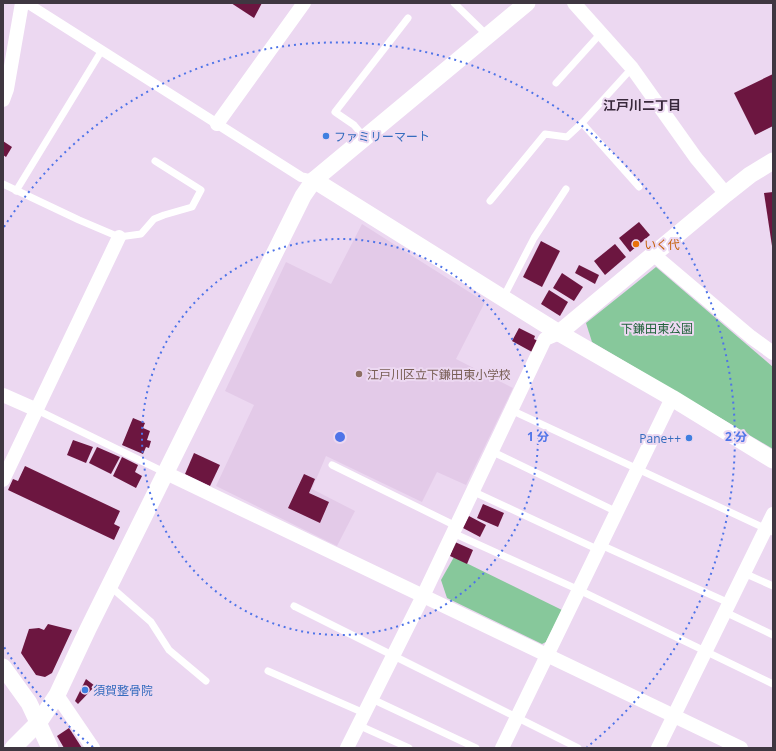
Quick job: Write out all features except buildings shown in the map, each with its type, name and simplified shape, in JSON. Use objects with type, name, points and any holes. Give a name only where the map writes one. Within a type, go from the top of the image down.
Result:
[{"type":"street","points":[[3,100],[7,89],[22,3]]},
{"type":"street","points":[[27,3],[301,177],[314,180],[559,333],[672,398],[773,460]]},
{"type":"street","points":[[217,124],[304,3]]},
{"type":"street","points":[[574,3],[602,32],[632,68],[696,158],[726,194]]},
{"type":"street","points":[[13,748],[39,722],[57,695],[303,196],[314,180],[364,137],[489,37],[522,5]]},
{"type":"street","points":[[347,748],[394,656],[545,339],[559,333],[726,194],[750,175],[773,161]]},
{"type":"street","points":[[3,480],[119,237]]},
{"type":"street","points":[[654,255],[751,337],[773,353]]},
{"type":"street","points":[[3,395],[37,410]]},
{"type":"street","points":[[502,748],[672,398]]},
{"type":"street","points":[[166,473],[736,747]]},
{"type":"street","points":[[658,748],[744,573],[769,531],[773,514]]},
{"type":"street","points":[[3,667],[29,703],[50,748]]},
{"type":"street","points":[[57,695],[92,748]]},
{"type":"lane","points":[[454,3],[489,37]]},
{"type":"lane","points":[[364,137],[354,125],[335,112],[408,18]]},
{"type":"lane","points":[[556,83],[602,32]]},
{"type":"lane","points":[[16,191],[102,50]]},
{"type":"lane","points":[[490,201],[545,134],[568,137],[632,68]]},
{"type":"lane","points":[[582,123],[638,187]]},
{"type":"lane","points":[[3,184],[119,237],[141,234],[154,219],[164,214],[192,207],[201,190],[156,161]]},
{"type":"lane","points":[[503,298],[534,238],[566,189]]},
{"type":"lane","points":[[37,410],[166,473]]},
{"type":"lane","points":[[511,410],[638,468],[769,531]]},
{"type":"lane","points":[[491,451],[617,512]]},
{"type":"lane","points":[[332,465],[454,530],[773,684]]},
{"type":"lane","points":[[472,491],[600,547],[727,607],[773,634]]},
{"type":"lane","points":[[744,573],[773,586]]},
{"type":"lane","points":[[110,587],[152,622],[170,650],[206,681]]},
{"type":"lane","points":[[294,606],[578,748]]},
{"type":"lane","points":[[268,670],[361,719],[409,748]]},
{"type":"lane","points":[[372,699],[476,748]]},
{"type":"shaded area","name":"江戸川区立下鎌田東小学校","points":[[362,224],[485,302],[456,359],[513,388],[466,485],[437,472],[422,502],[326,456],[312,489],[355,511],[337,546],[216,486],[254,405],[225,391],[286,262],[331,284]]},
{"type":"green space","name":"下鎌田東公園","points":[[656,267],[773,367],[773,449],[592,342],[586,323]]},
{"type":"green space","points":[[454,557],[562,610],[546,642],[542,644],[447,598],[441,580]]},
{"type":"place","name":"ファミリーマート","points":[[326,136]]},
{"type":"place","name":"いく代","points":[[636,244]]},
{"type":"place","name":"江戸川区立下鎌田東小学校","points":[[359,374]]},
{"type":"place","name":"Pane++","points":[[689,438]]},
{"type":"place","name":"須賀整骨院","points":[[85,690]]},
{"type":"district","name":"江戸川二丁目","points":[[642,105]]}]
